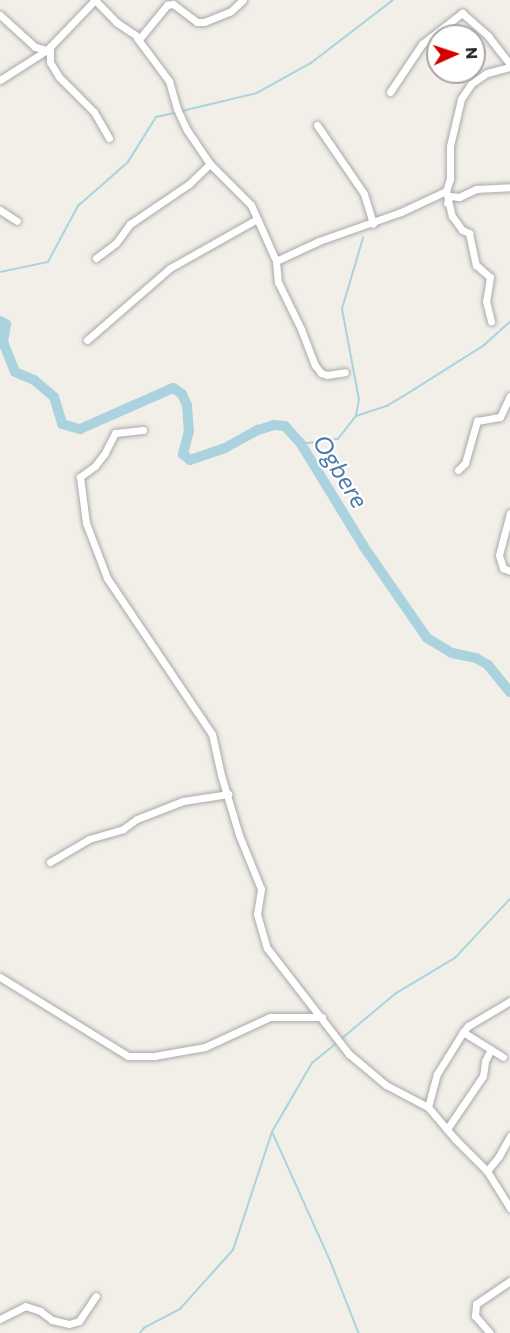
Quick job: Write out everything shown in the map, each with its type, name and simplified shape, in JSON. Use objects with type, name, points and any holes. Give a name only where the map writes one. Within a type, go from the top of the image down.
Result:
[{"type":"street","points":[[0,80],[48,48],[95,0],[116,22],[137,38],[169,81],[179,112],[210,164],[244,196],[276,261],[278,282],[302,329],[315,365],[321,373],[327,375],[345,372]]},
{"type":"street","points":[[137,38],[143,37],[167,5],[173,4],[197,21],[204,21],[231,11],[243,0]]},
{"type":"street","points":[[390,92],[422,44],[462,14],[488,36],[510,66],[487,73],[471,84],[461,99],[450,146],[450,179],[446,191],[452,216],[462,230],[469,233],[476,265],[490,277],[486,301],[491,321]]},
{"type":"street","points":[[0,15],[35,47],[48,48]]},
{"type":"street","points":[[48,48],[50,62],[59,77],[94,112],[109,138]]},
{"type":"street","points":[[317,125],[364,194],[373,224]]},
{"type":"street","points":[[96,258],[116,243],[130,224],[189,184],[210,164]]},
{"type":"street","points":[[447,202],[449,196],[459,196],[476,189],[510,187]]},
{"type":"street","points":[[276,261],[318,241],[373,224],[446,191]]},
{"type":"street","points":[[0,210],[17,221]]},
{"type":"street","points":[[87,340],[130,299],[156,282],[170,268],[257,219]]},
{"type":"street","points":[[458,470],[465,463],[477,421],[500,417],[510,396]]},
{"type":"street","points":[[143,430],[115,433],[105,453],[95,466],[80,477],[86,523],[108,578],[212,734],[239,835],[261,890],[257,914],[267,948],[350,1054],[386,1085],[428,1107],[486,1171],[510,1208]]},
{"type":"street","points":[[510,513],[499,555],[503,568],[510,571]]},
{"type":"street","points":[[50,862],[89,839],[123,829],[137,819],[183,801],[228,794]]},
{"type":"street","points":[[0,977],[128,1056],[154,1056],[205,1047],[270,1017],[322,1017]]},
{"type":"street","points":[[428,1107],[437,1074],[463,1032],[510,1001]]},
{"type":"street","points":[[463,1032],[503,1057]]},
{"type":"street","points":[[447,1129],[478,1085],[491,1049]]},
{"type":"street","points":[[486,1171],[499,1156],[510,1136]]},
{"type":"street","points":[[490,1333],[475,1316],[476,1304],[510,1281]]},
{"type":"street","points":[[0,1319],[25,1306],[40,1311],[52,1320],[69,1324],[79,1321],[96,1296]]},
{"type":"waterway","points":[[182,111],[257,93],[311,63],[393,0]]},
{"type":"waterway","points":[[0,272],[48,262],[78,206],[128,162],[156,117],[175,113]]},
{"type":"waterway","points":[[356,415],[359,400],[342,309],[363,238]]},
{"type":"waterway","name":"Ogbere","points":[[0,321],[6,324],[3,342],[15,372],[34,380],[54,397],[62,424],[80,429],[173,388],[182,394],[187,405],[189,431],[183,454],[190,460],[225,448],[258,430],[274,425],[285,426],[301,444],[364,547],[427,638],[452,653],[476,658],[488,665],[510,692]]},
{"type":"waterway","points":[[301,444],[338,439],[356,416],[387,406],[415,389],[483,346],[510,322]]},
{"type":"waterway","points":[[340,1040],[395,994],[455,958],[510,899]]},
{"type":"waterway","points":[[140,1333],[144,1328],[180,1309],[233,1250],[272,1132],[312,1063],[337,1043]]},
{"type":"waterway","points":[[273,1133],[331,1262],[359,1333]]}]
